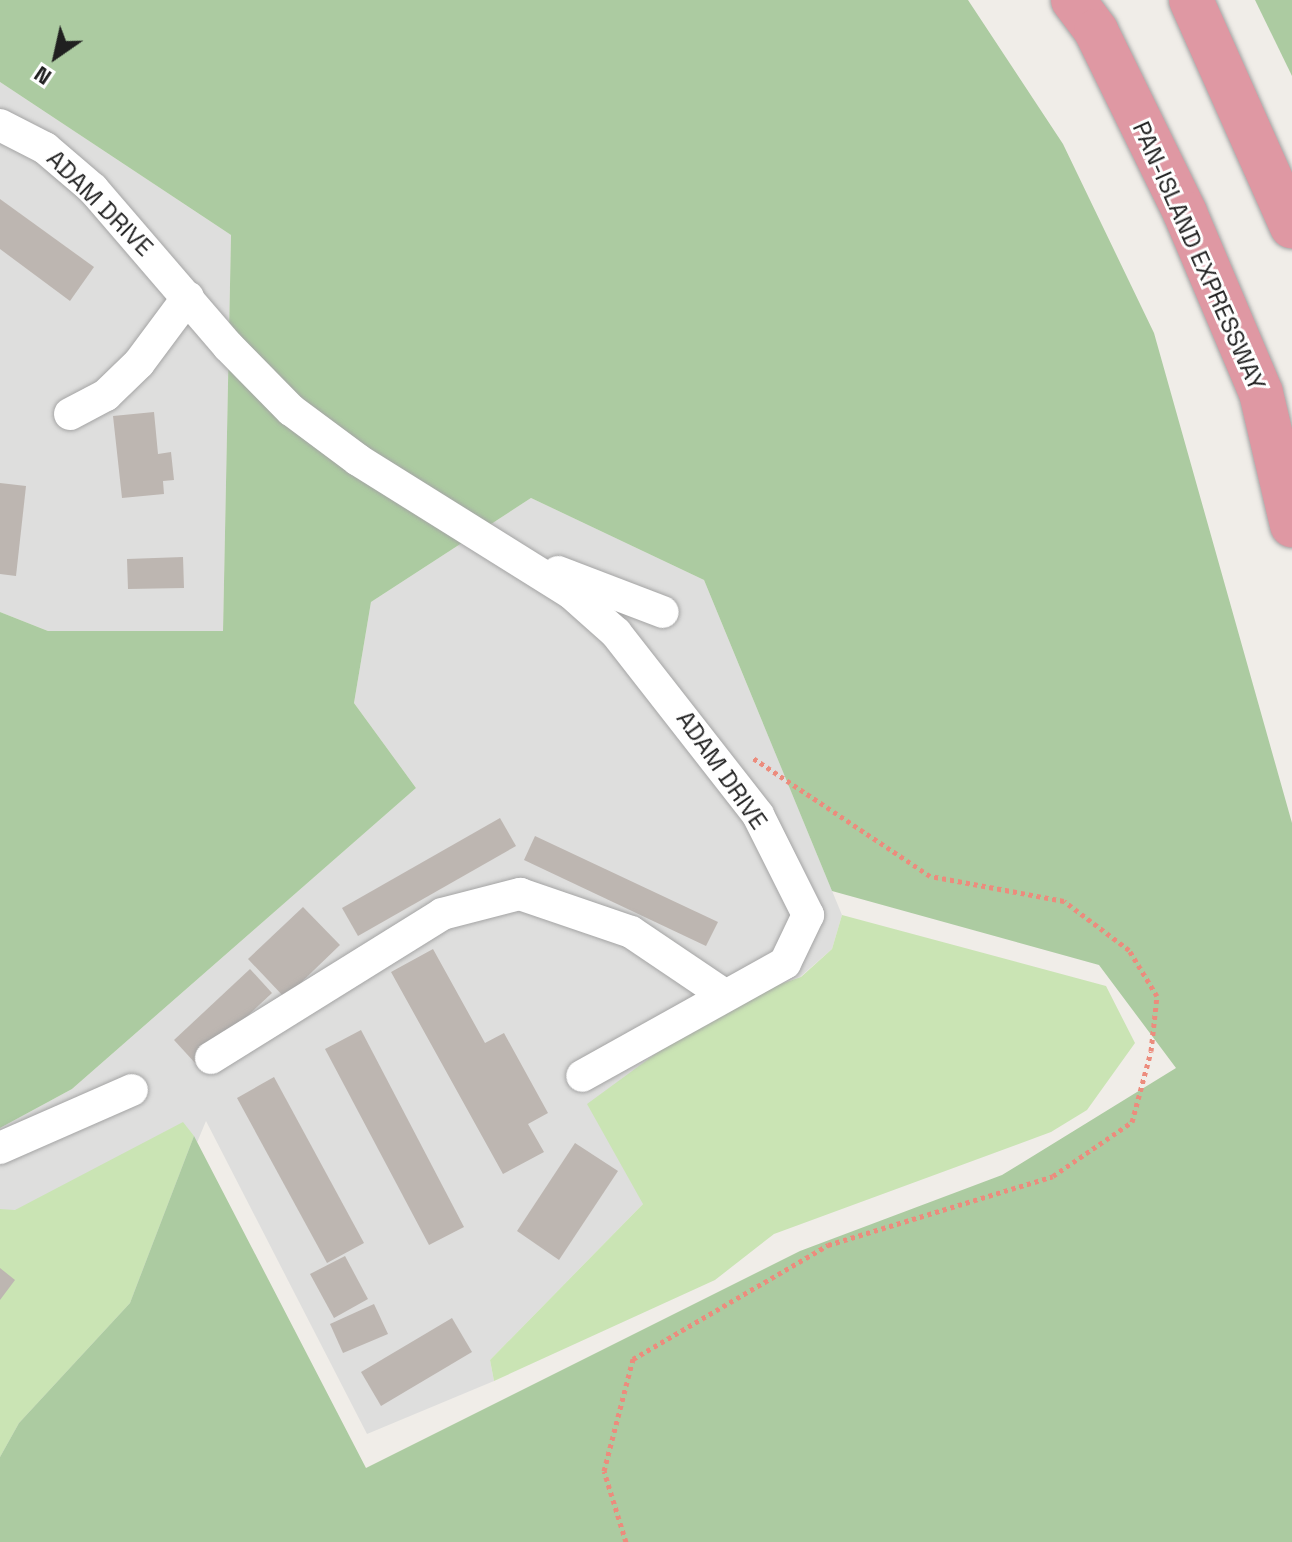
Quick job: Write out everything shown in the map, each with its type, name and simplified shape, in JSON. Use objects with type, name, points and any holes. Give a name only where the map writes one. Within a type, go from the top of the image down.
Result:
[{"type":"highway","name":"PAN-ISLAND EXPRESSWAY","points":[[1073,0],[1096,31],[1185,213],[1261,393],[1292,525]]},
{"type":"highway","points":[[1191,0],[1292,227]]},
{"type":"street","name":"ADAM DRIVE","points":[[0,125],[45,148],[93,189],[291,410],[358,460],[518,555],[616,633],[679,709],[758,815],[808,915],[785,963],[723,994]]},
{"type":"street","points":[[70,414],[106,395],[139,363],[188,297]]},
{"type":"street","name":"ADAM DRIVE","points":[[518,555],[663,612]]},
{"type":"street","points":[[211,1058],[442,914],[520,894],[631,932],[723,994],[615,1062],[582,1076]]},
{"type":"street","points":[[0,1148],[132,1090]]},
{"type":"path","points":[[626,1542],[604,1471],[633,1359],[828,1245],[1053,1176],[1132,1122],[1151,1051],[1157,996],[1129,950],[1064,901],[930,876],[747,754]]},
{"type":"shaded area","points":[[0,82],[231,235],[223,631],[48,631],[0,612]]},
{"type":"shaded area","points":[[531,498],[704,580],[842,915],[832,949],[800,977],[725,1003],[643,1204],[490,1360],[494,1381],[367,1434],[206,1121],[130,1303],[19,1423],[0,1457],[0,1128],[72,1089],[416,788],[354,703],[371,602]]},
{"type":"green space","points":[[0,0],[968,0],[1063,144],[1154,333],[1292,823],[1292,1542],[0,1542],[0,1457],[19,1423],[130,1303],[194,1136],[366,1468],[800,1251],[1002,1175],[1176,1068],[1099,965],[832,891],[704,580],[531,498],[371,602],[354,703],[416,788],[72,1089],[0,1128],[0,612],[48,631],[223,631],[231,235],[0,82]]},
{"type":"green space","points":[[1255,0],[1292,0],[1292,76]]},
{"type":"green space","points":[[842,915],[1106,986],[1135,1043],[1087,1110],[1051,1132],[774,1234],[715,1280],[494,1381],[490,1360],[643,1204],[587,1104],[725,1003],[801,977],[832,949]]},
{"type":"green space","points":[[183,1122],[194,1136],[130,1303],[19,1423],[0,1457],[0,1209],[15,1210]]},
{"type":"building","points":[[0,199],[94,267],[70,301],[0,249]]},
{"type":"building","points":[[154,412],[158,454],[171,452],[174,480],[163,481],[164,494],[122,498],[113,416]]},
{"type":"building","points":[[0,483],[26,486],[16,576],[0,574]]},
{"type":"building","points":[[183,557],[184,588],[128,589],[127,559]]},
{"type":"building","points":[[500,818],[516,846],[358,936],[342,908]]},
{"type":"building","points":[[535,836],[718,922],[706,946],[524,860]]},
{"type":"building","points":[[303,907],[340,945],[285,998],[248,959]]},
{"type":"building","points":[[433,949],[485,1043],[504,1033],[548,1113],[528,1124],[544,1152],[503,1174],[391,972]]},
{"type":"building","points":[[250,969],[272,993],[196,1064],[174,1040]]},
{"type":"building","points":[[361,1030],[464,1227],[429,1245],[325,1049]]},
{"type":"building","points":[[274,1077],[364,1243],[327,1263],[237,1098]]},
{"type":"building","points":[[575,1143],[618,1171],[559,1260],[517,1231]]},
{"type":"building","points":[[345,1256],[368,1299],[334,1318],[310,1274]]},
{"type":"building","points":[[0,1268],[15,1280],[0,1300]]},
{"type":"building","points":[[374,1304],[388,1334],[343,1353],[330,1324]]},
{"type":"building","points":[[452,1318],[472,1352],[381,1406],[361,1372]]}]
